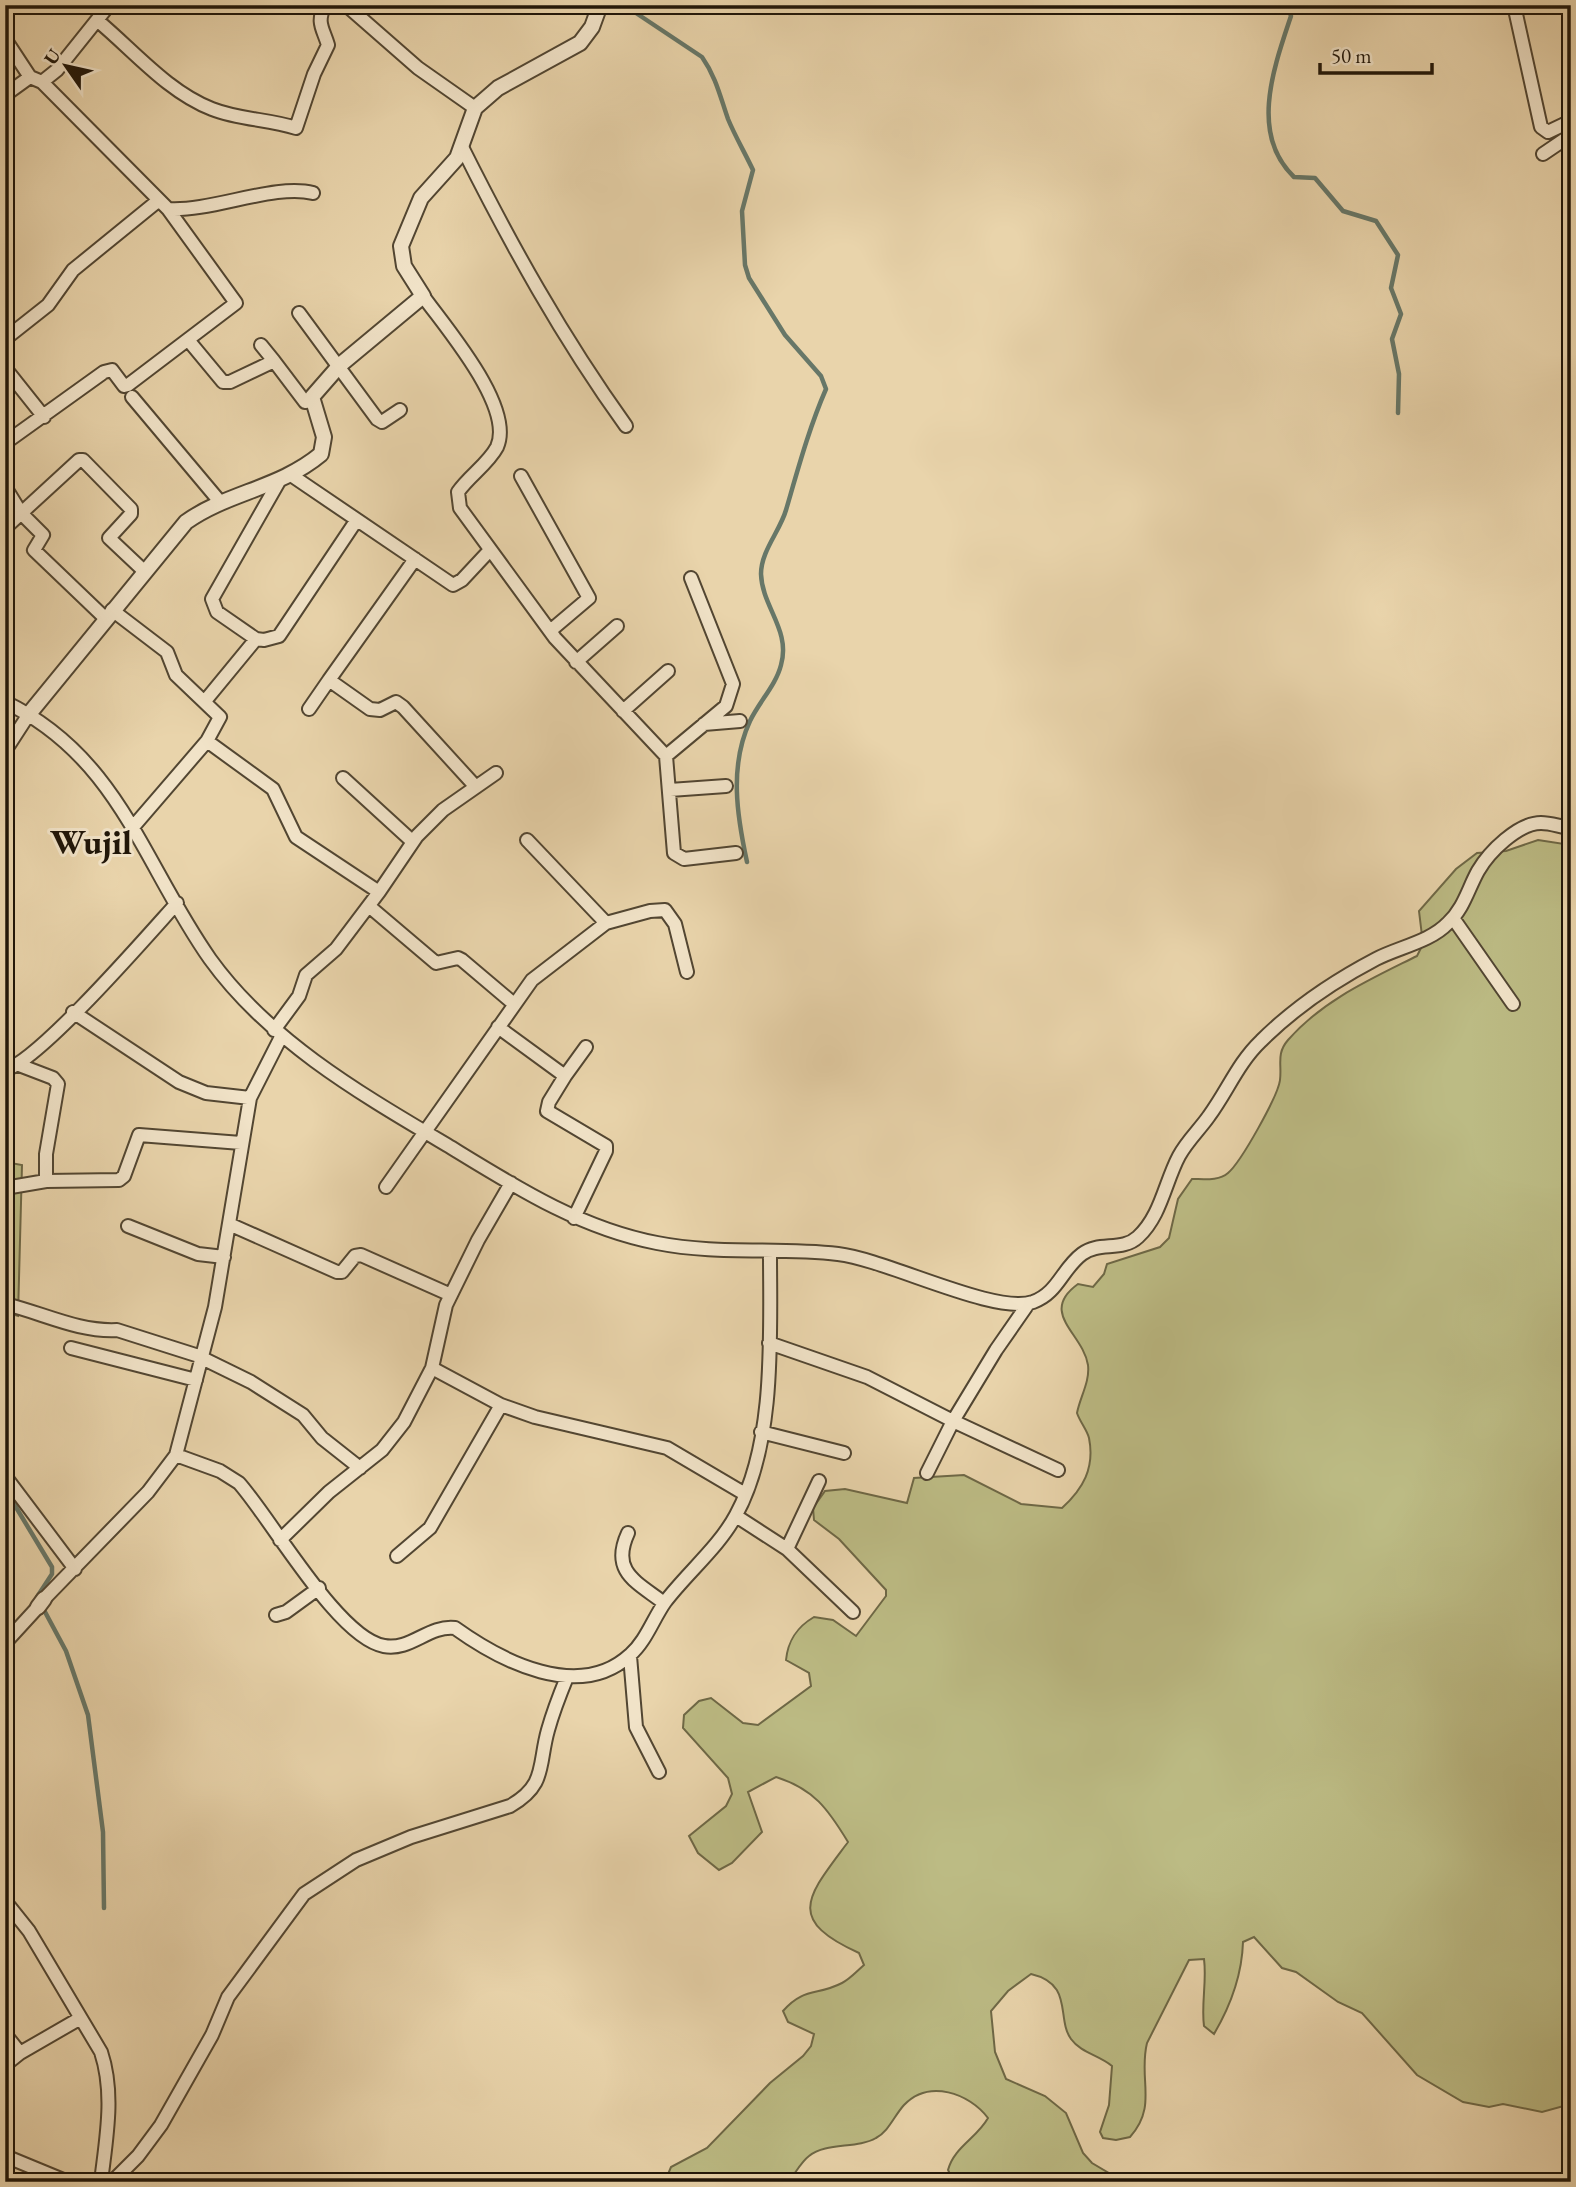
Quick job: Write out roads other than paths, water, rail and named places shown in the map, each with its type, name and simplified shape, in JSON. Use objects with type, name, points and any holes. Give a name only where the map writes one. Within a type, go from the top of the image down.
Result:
[{"type":"street","points":[[5,95],[57,70],[109,5]]},
{"type":"street","points":[[98,21],[164,79],[200,104],[228,114],[296,128],[314,74],[328,45],[320,31],[319,17],[326,5]]},
{"type":"street","points":[[346,5],[418,68],[475,108]]},
{"type":"street","points":[[1514,5],[1541,127],[1548,132],[1571,121]]},
{"type":"street","points":[[594,7],[592,27],[580,43],[498,88],[475,108],[454,162],[417,205],[401,246],[404,266],[478,372],[497,416],[497,446],[458,492],[460,508],[550,631],[666,756],[676,855],[684,859],[736,853]]},
{"type":"street","points":[[5,39],[36,79],[163,204],[236,300],[233,307],[190,341],[125,386],[112,370],[104,372],[5,443]]},
{"type":"street","points":[[1543,154],[1571,135]]},
{"type":"street","points":[[462,147],[525,272],[576,356],[626,426]]},
{"type":"street","points":[[5,339],[48,304],[73,270],[163,204],[262,197],[297,189],[313,193]]},
{"type":"street","points":[[5,751],[29,713],[186,522],[221,503],[285,479],[321,454],[324,437],[312,401],[317,388],[340,365],[423,296]]},
{"type":"street","points":[[299,313],[380,421],[400,410]]},
{"type":"street","points":[[190,341],[226,383],[274,361]]},
{"type":"street","points":[[261,345],[305,402],[312,401]]},
{"type":"street","points":[[5,368],[44,417]]},
{"type":"street","points":[[132,397],[221,503]]},
{"type":"street","points":[[5,528],[79,460],[83,460],[131,509],[131,514],[109,538],[144,571]]},
{"type":"street","points":[[521,476],[589,596],[586,604],[550,631]]},
{"type":"street","points":[[285,479],[453,585],[462,580],[490,550]]},
{"type":"street","points":[[285,479],[212,599],[217,612],[256,639],[279,636],[356,522]]},
{"type":"street","points":[[5,488],[21,513],[43,535],[34,550],[109,614],[167,652],[176,675],[205,701],[221,720],[207,741],[133,827]]},
{"type":"street","points":[[309,709],[415,559]]},
{"type":"street","points":[[666,756],[726,705],[733,684],[691,578]]},
{"type":"street","points":[[576,662],[617,626]]},
{"type":"street","points":[[205,701],[256,639]]},
{"type":"street","points":[[623,711],[668,671]]},
{"type":"street","points":[[330,680],[370,709],[380,710],[396,702],[403,707],[476,787]]},
{"type":"street","points":[[5,702],[29,713],[64,741],[96,772],[133,827],[225,979],[278,1032],[342,1079],[426,1133],[574,1218],[659,1244],[708,1251],[847,1255],[871,1260],[998,1303],[1028,1304]]},
{"type":"street","points":[[704,724],[740,721]]},
{"type":"street","points":[[207,741],[273,789],[296,837],[379,892]]},
{"type":"street","points":[[5,1643],[148,1492],[176,1455],[202,1358],[224,1257],[250,1098],[278,1032],[299,996],[306,975],[336,949],[370,907],[413,842],[443,810],[496,773]]},
{"type":"street","points":[[343,779],[413,842]]},
{"type":"street","points":[[670,790],[726,786]]},
{"type":"street","points":[[927,1473],[953,1421],[996,1350],[1028,1304],[1056,1288],[1071,1264],[1089,1249],[1126,1246],[1142,1234],[1160,1205],[1178,1156],[1209,1117],[1236,1069],[1264,1037],[1357,970],[1435,934],[1453,918],[1482,865],[1510,837],[1531,824],[1571,828]]},
{"type":"street","points":[[527,840],[606,923]]},
{"type":"street","points":[[5,1070],[19,1065],[177,902]]},
{"type":"street","points":[[370,907],[432,960],[441,963],[453,958],[462,960],[514,1004]]},
{"type":"street","points":[[386,1187],[514,1004],[549,965],[606,923],[650,911],[665,911],[675,924],[687,972]]},
{"type":"street","points":[[1453,918],[1513,1004]]},
{"type":"street","points":[[73,1012],[179,1082],[206,1093],[250,1098]]},
{"type":"street","points":[[498,1027],[565,1076]]},
{"type":"street","points":[[574,1218],[606,1151],[603,1142],[547,1111],[549,1102],[586,1047]]},
{"type":"street","points":[[19,1065],[53,1078],[58,1084],[46,1154],[46,1181]]},
{"type":"street","points":[[5,1188],[46,1181],[119,1180],[124,1176],[139,1135],[241,1143]]},
{"type":"street","points":[[280,1541],[330,1492],[383,1450],[404,1422],[432,1368],[438,1329],[452,1295],[478,1240],[511,1183]]},
{"type":"street","points":[[229,1224],[337,1272],[342,1272],[355,1256],[361,1255],[452,1295]]},
{"type":"street","points":[[128,1226],[198,1254],[224,1257]]},
{"type":"street","points":[[176,1455],[220,1471],[239,1483],[280,1541],[345,1622],[370,1642],[396,1647],[433,1630],[455,1628],[475,1643],[528,1668],[567,1677],[589,1675],[630,1656],[664,1603],[736,1516],[756,1462],[761,1432],[769,1343],[770,1253]]},
{"type":"street","points":[[5,1304],[69,1324],[103,1331],[117,1330],[202,1358],[281,1400],[303,1415],[322,1438],[360,1468]]},
{"type":"street","points":[[769,1343],[867,1377],[1058,1470]]},
{"type":"street","points":[[71,1348],[196,1380]]},
{"type":"street","points":[[432,1368],[501,1405],[535,1417],[667,1448],[745,1494]]},
{"type":"street","points":[[397,1556],[430,1528],[501,1405]]},
{"type":"street","points":[[761,1432],[844,1452]]},
{"type":"street","points":[[5,1476],[75,1569]]},
{"type":"street","points":[[787,1549],[818,1481]]},
{"type":"street","points":[[736,1516],[787,1549],[853,1612]]},
{"type":"street","points":[[628,1533],[621,1548],[626,1571],[664,1603]]},
{"type":"street","points":[[276,1615],[286,1612],[319,1588]]},
{"type":"street","points":[[630,1656],[636,1727],[659,1772]]},
{"type":"street","points":[[112,2182],[138,2156],[160,2125],[212,2035],[228,1997],[304,1894],[356,1860],[411,1837],[510,1806],[523,1799],[543,1770],[547,1733],[567,1677]]},
{"type":"street","points":[[5,1901],[29,1931],[101,2052],[106,2068],[108,2118],[101,2182]]},
{"type":"street","points":[[5,2065],[20,2053],[79,2019]]},
{"type":"street","points":[[5,2034],[20,2053]]},
{"type":"street","points":[[5,2156],[68,2182]]},
{"type":"waterway","points":[[624,5],[702,57],[711,72],[728,119],[753,170],[742,211],[745,265],[749,278],[785,335],[821,376],[826,389],[783,518],[767,549],[762,566],[763,586],[779,630],[783,652],[779,672],[750,721],[739,756],[738,809],[747,862]]},
{"type":"waterway","points":[[1287,5],[1291,16],[1278,57],[1269,100],[1272,141],[1280,160],[1294,177],[1315,178],[1343,211],[1376,221],[1398,255],[1391,288],[1401,314],[1392,339],[1399,374],[1398,413]]},
{"type":"waterway","points":[[5,1489],[52,1567],[52,1574],[37,1597],[66,1651],[88,1715],[103,1832],[104,1908]]},
{"type":"district","name":"Wujil","points":[[91,842]]}]
